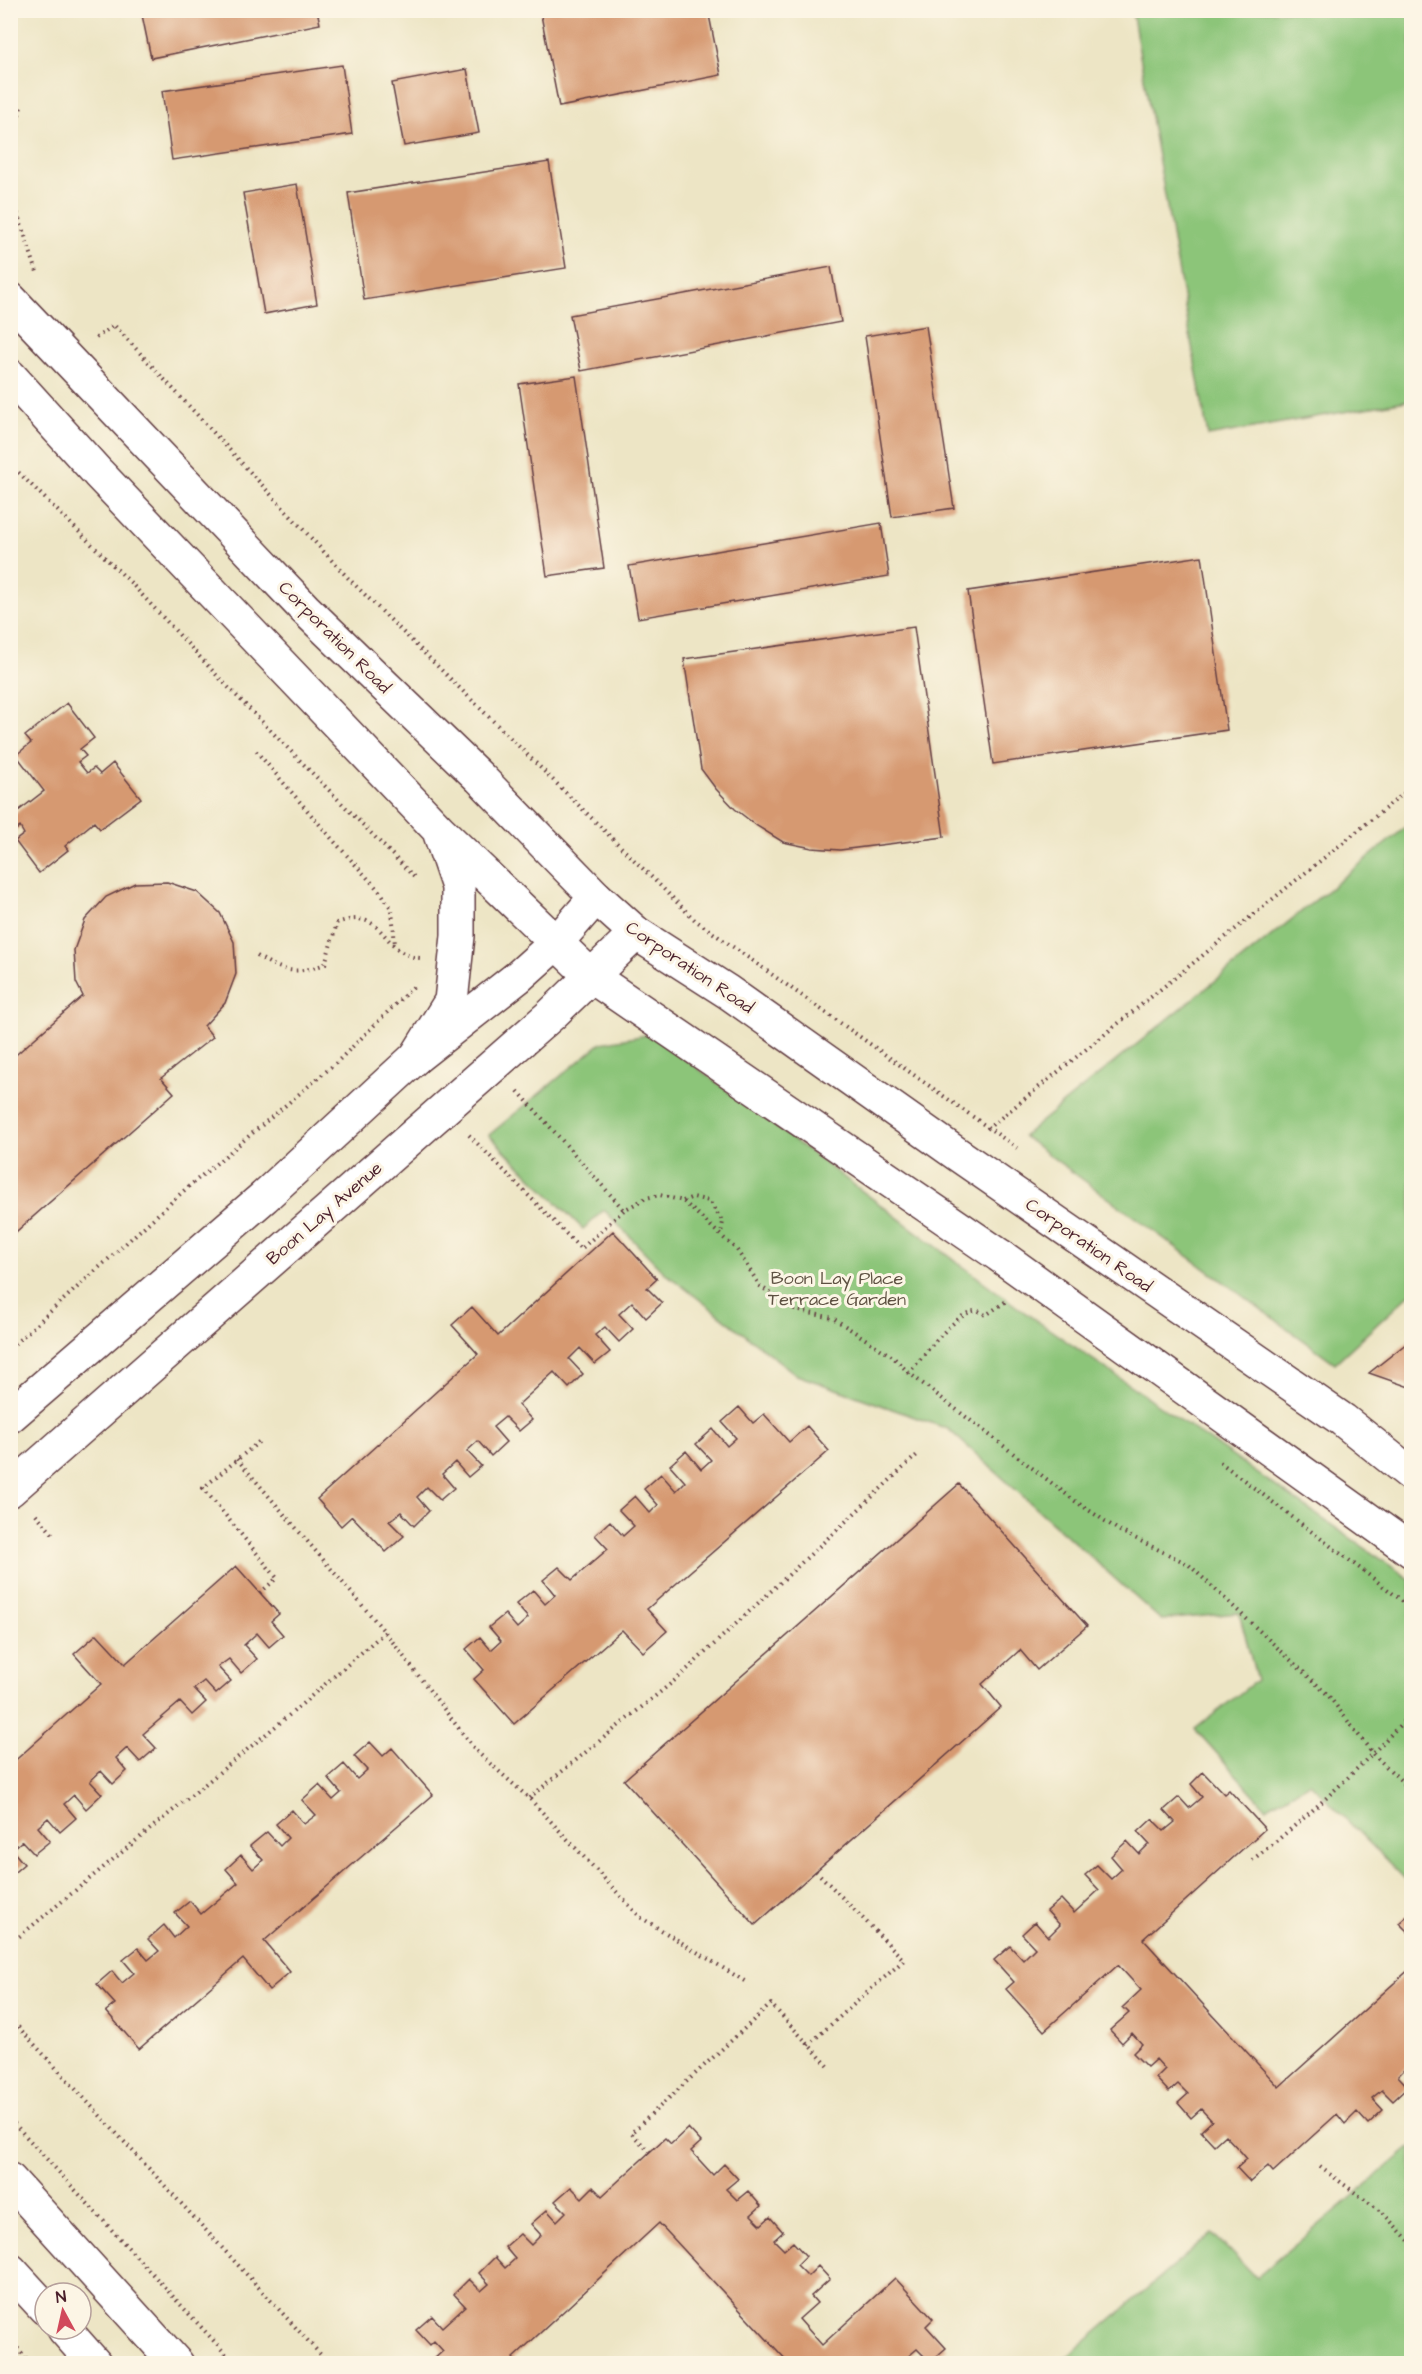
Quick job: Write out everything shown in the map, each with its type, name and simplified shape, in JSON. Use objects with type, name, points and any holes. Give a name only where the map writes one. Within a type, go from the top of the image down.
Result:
[{"type":"main road","name":"Corporation Road","points":[[10,299],[305,609],[480,778],[596,897],[636,933],[728,992],[957,1154],[1343,1420],[1412,1475]]},
{"type":"main road","points":[[10,376],[98,473],[439,830],[592,977],[999,1255],[1412,1551]]},
{"type":"main road","points":[[416,1057],[452,1001],[458,936],[458,887],[439,830]]},
{"type":"main road","points":[[10,1416],[264,1197],[416,1057],[518,977],[556,943],[596,897]]},
{"type":"main road","name":"Boon Lay Avenue","points":[[10,1490],[592,977],[636,933]]},
{"type":"main road","points":[[1343,1420],[1398,1444],[1412,1447]]},
{"type":"main road","points":[[10,2180],[177,2364]]},
{"type":"main road","points":[[10,2270],[33,2295]]},
{"type":"main road","points":[[75,2341],[95,2364]]},
{"type":"path","points":[[21,107],[14,134],[10,170],[13,200],[39,277]]},
{"type":"path","points":[[88,340],[95,339],[114,325],[349,579],[695,920],[1018,1149]]},
{"type":"path","points":[[10,464],[130,582],[224,683],[419,883]]},
{"type":"path","points":[[256,751],[382,894],[392,910],[395,945]]},
{"type":"path","points":[[957,1154],[1412,788]]},
{"type":"path","points":[[257,956],[277,968],[294,971],[318,967],[325,964],[337,923],[360,918],[373,923],[404,955],[421,958]]},
{"type":"path","points":[[10,1348],[187,1188],[336,1063],[424,977]]},
{"type":"path","points":[[522,1095],[624,1210]]},
{"type":"path","points":[[468,1133],[581,1248],[624,1210],[646,1198],[660,1195],[683,1201],[737,1250],[760,1286],[795,1310],[832,1318],[893,1357],[909,1373],[1075,1501],[1120,1531],[1188,1564],[1328,1695],[1373,1754],[1412,1791]]},
{"type":"path","points":[[683,1201],[693,1197],[709,1201],[717,1209],[723,1222],[721,1234]]},
{"type":"path","points":[[909,1373],[948,1328],[971,1312],[978,1311],[986,1315],[1009,1299]]},
{"type":"path","points":[[260,1593],[277,1578],[203,1488],[261,1440]]},
{"type":"path","points":[[529,1798],[679,1677],[917,1455]]},
{"type":"path","points":[[237,1460],[385,1632],[476,1751],[529,1798],[640,1917],[746,1982]]},
{"type":"path","points":[[38,1516],[55,1537]]},
{"type":"path","points":[[10,1944],[292,1712],[385,1632]]},
{"type":"path","points":[[1252,1860],[1301,1823],[1373,1754],[1412,1712]]},
{"type":"path","points":[[808,2045],[904,1960],[816,1871]]},
{"type":"path","points":[[650,2152],[631,2133],[771,2004],[831,2068]]},
{"type":"path","points":[[10,2018],[321,2355]]},
{"type":"path","points":[[10,2119],[235,2364]]},
{"type":"path","points":[[1320,2168],[1383,2213],[1412,2244]]},
{"type":"path","points":[[10,2339],[31,2364]]},
{"type":"green space","points":[[1132,11],[1411,11],[1411,400],[1208,436]]},
{"type":"green space","points":[[1411,823],[1411,1293],[1335,1363],[1023,1136]]},
{"type":"green space","name":"Boon Lay Place Terrace Garden","points":[[652,1034],[1020,1309],[1411,1580],[1410,1884],[1310,1783],[1266,1808],[1195,1729],[1257,1680],[1239,1613],[1161,1620],[948,1429],[797,1375],[664,1272],[604,1210],[583,1229],[489,1135],[601,1043]]},
{"type":"green space","points":[[1411,2147],[1411,2363],[1060,2363],[1212,2233],[1256,2278]]},
{"type":"building","points":[[141,10],[317,10],[320,24],[151,58]]},
{"type":"building","points":[[540,10],[708,10],[721,75],[559,107]]},
{"type":"building","points":[[342,65],[352,134],[172,160],[162,91]]},
{"type":"building","points":[[467,69],[479,133],[404,146],[392,83]]},
{"type":"building","points":[[549,162],[566,268],[364,300],[348,193]]},
{"type":"building","points":[[297,184],[317,304],[264,314],[243,193]]},
{"type":"building","points":[[831,267],[841,322],[581,371],[570,315]]},
{"type":"building","points":[[926,326],[954,508],[892,517],[865,336]]},
{"type":"building","points":[[576,376],[604,568],[547,576],[519,384]]},
{"type":"building","points":[[881,523],[889,576],[638,618],[629,566]]},
{"type":"building","points":[[1202,556],[1227,730],[993,764],[968,591]]},
{"type":"building","points":[[914,627],[944,837],[840,850],[812,848],[783,842],[735,809],[701,769],[684,659]]},
{"type":"building","points":[[67,703],[94,738],[80,749],[86,756],[78,762],[87,773],[94,768],[100,774],[113,763],[141,798],[100,829],[94,822],[65,846],[68,850],[39,873],[15,841],[24,834],[20,827],[10,834],[10,811],[13,815],[44,791],[16,755],[31,743],[25,736]]},
{"type":"building","points":[[167,882],[197,892],[220,913],[234,942],[236,974],[225,1003],[204,1026],[213,1037],[161,1078],[174,1093],[10,1237],[10,1060],[83,996],[76,982],[74,950],[85,920],[106,897],[135,883]]},
{"type":"building","points":[[613,1231],[657,1279],[647,1288],[662,1303],[646,1318],[632,1302],[619,1314],[633,1329],[619,1342],[605,1327],[595,1335],[610,1352],[595,1364],[580,1348],[569,1359],[583,1374],[569,1388],[554,1372],[518,1405],[532,1420],[519,1431],[505,1417],[493,1427],[506,1442],[491,1456],[478,1441],[467,1451],[481,1466],[468,1477],[455,1462],[442,1474],[454,1488],[440,1500],[427,1487],[417,1497],[429,1511],[414,1526],[401,1512],[389,1521],[404,1536],[386,1552],[352,1516],[341,1526],[317,1499],[478,1354],[452,1325],[472,1307],[498,1336]]},
{"type":"building","points":[[1412,1339],[1412,1388],[1369,1373]]},
{"type":"building","points":[[739,1407],[753,1423],[764,1414],[789,1442],[807,1426],[829,1451],[647,1609],[667,1631],[643,1652],[622,1630],[514,1724],[474,1679],[484,1670],[466,1649],[480,1637],[491,1650],[501,1641],[489,1627],[505,1614],[517,1628],[528,1618],[516,1604],[533,1590],[545,1604],[555,1595],[543,1580],[559,1567],[572,1580],[608,1549],[595,1535],[610,1521],[623,1536],[634,1526],[619,1510],[635,1496],[650,1513],[658,1505],[644,1489],[661,1474],[676,1491],[685,1482],[670,1465],[686,1451],[701,1469],[711,1460],[696,1444],[713,1429],[727,1446],[736,1438],[722,1422]]},
{"type":"building","points":[[959,1484],[1087,1626],[1037,1670],[1020,1650],[982,1684],[1001,1707],[755,1925],[624,1780]]},
{"type":"building","points":[[236,1566],[279,1614],[271,1621],[283,1635],[269,1647],[257,1633],[244,1645],[257,1659],[241,1673],[229,1659],[218,1667],[231,1681],[216,1694],[204,1681],[194,1689],[206,1702],[192,1715],[180,1702],[143,1734],[156,1748],[140,1762],[127,1748],[116,1758],[127,1771],[113,1784],[101,1771],[90,1781],[102,1794],[86,1809],[74,1795],[64,1804],[76,1818],[60,1832],[48,1818],[38,1827],[50,1841],[34,1854],[22,1841],[12,1850],[24,1864],[10,1876],[10,1765],[101,1684],[74,1654],[97,1634],[125,1664]]},
{"type":"building","points":[[370,1742],[383,1756],[392,1748],[433,1795],[264,1941],[290,1972],[269,1990],[243,1959],[139,2049],[106,2011],[115,2004],[97,1984],[112,1971],[122,1983],[134,1973],[123,1960],[138,1948],[148,1960],[159,1951],[148,1939],[164,1925],[174,1938],[187,1926],[175,1913],[190,1901],[201,1914],[238,1883],[226,1869],[241,1855],[253,1869],[263,1860],[250,1846],[267,1832],[280,1846],[288,1838],[276,1824],[292,1810],[304,1824],[316,1815],[302,1800],[319,1785],[333,1800],[341,1793],[328,1778],[344,1764],[357,1779],[367,1770],[354,1756]]},
{"type":"building","points":[[1203,1772],[1224,1794],[1229,1790],[1265,1829],[1143,1939],[1279,2087],[1412,1967],[1412,2069],[1408,2066],[1398,2076],[1408,2087],[1393,2101],[1382,2090],[1372,2098],[1383,2110],[1368,2124],[1357,2112],[1345,2124],[1337,2114],[1273,2172],[1268,2166],[1250,2182],[1237,2168],[1247,2159],[1225,2135],[1214,2145],[1201,2131],[1212,2121],[1201,2109],[1191,2118],[1178,2103],[1188,2094],[1178,2084],[1169,2092],[1156,2078],[1165,2069],[1156,2059],[1147,2067],[1133,2053],[1142,2044],[1132,2033],[1122,2043],[1110,2030],[1129,2013],[1123,2007],[1141,1990],[1118,1965],[1044,2031],[1006,1989],[1014,1982],[994,1960],[1010,1946],[1023,1960],[1035,1948],[1022,1934],[1035,1922],[1048,1937],[1060,1925],[1047,1911],[1061,1899],[1074,1913],[1099,1890],[1085,1875],[1097,1865],[1111,1879],[1122,1869],[1111,1856],[1127,1841],[1139,1854],[1149,1844],[1138,1832],[1152,1819],[1164,1831],[1175,1822],[1164,1810],[1179,1797],[1189,1808],[1202,1797],[1191,1784]]},
{"type":"building","points":[[1412,1912],[1412,1936],[1399,1923]]},
{"type":"building","points":[[688,2128],[701,2142],[691,2151],[713,2175],[724,2164],[738,2179],[726,2189],[737,2200],[748,2191],[761,2206],[751,2215],[761,2225],[770,2217],[783,2232],[774,2240],[784,2250],[793,2242],[806,2256],[797,2265],[808,2276],[818,2266],[830,2279],[811,2296],[817,2303],[799,2319],[822,2345],[895,2278],[933,2319],[926,2326],[946,2348],[930,2362],[917,2349],[905,2359],[909,2364],[790,2364],[659,2223],[513,2358],[518,2364],[437,2364],[433,2360],[443,2351],[434,2341],[430,2345],[416,2330],[432,2316],[442,2327],[465,2306],[454,2294],[469,2279],[481,2291],[489,2284],[479,2273],[495,2257],[505,2268],[515,2259],[505,2247],[520,2234],[531,2245],[541,2235],[531,2224],[547,2210],[557,2221],[566,2212],[555,2201],[571,2187],[582,2198],[593,2187],[602,2196],[665,2138],[671,2144]]}]
